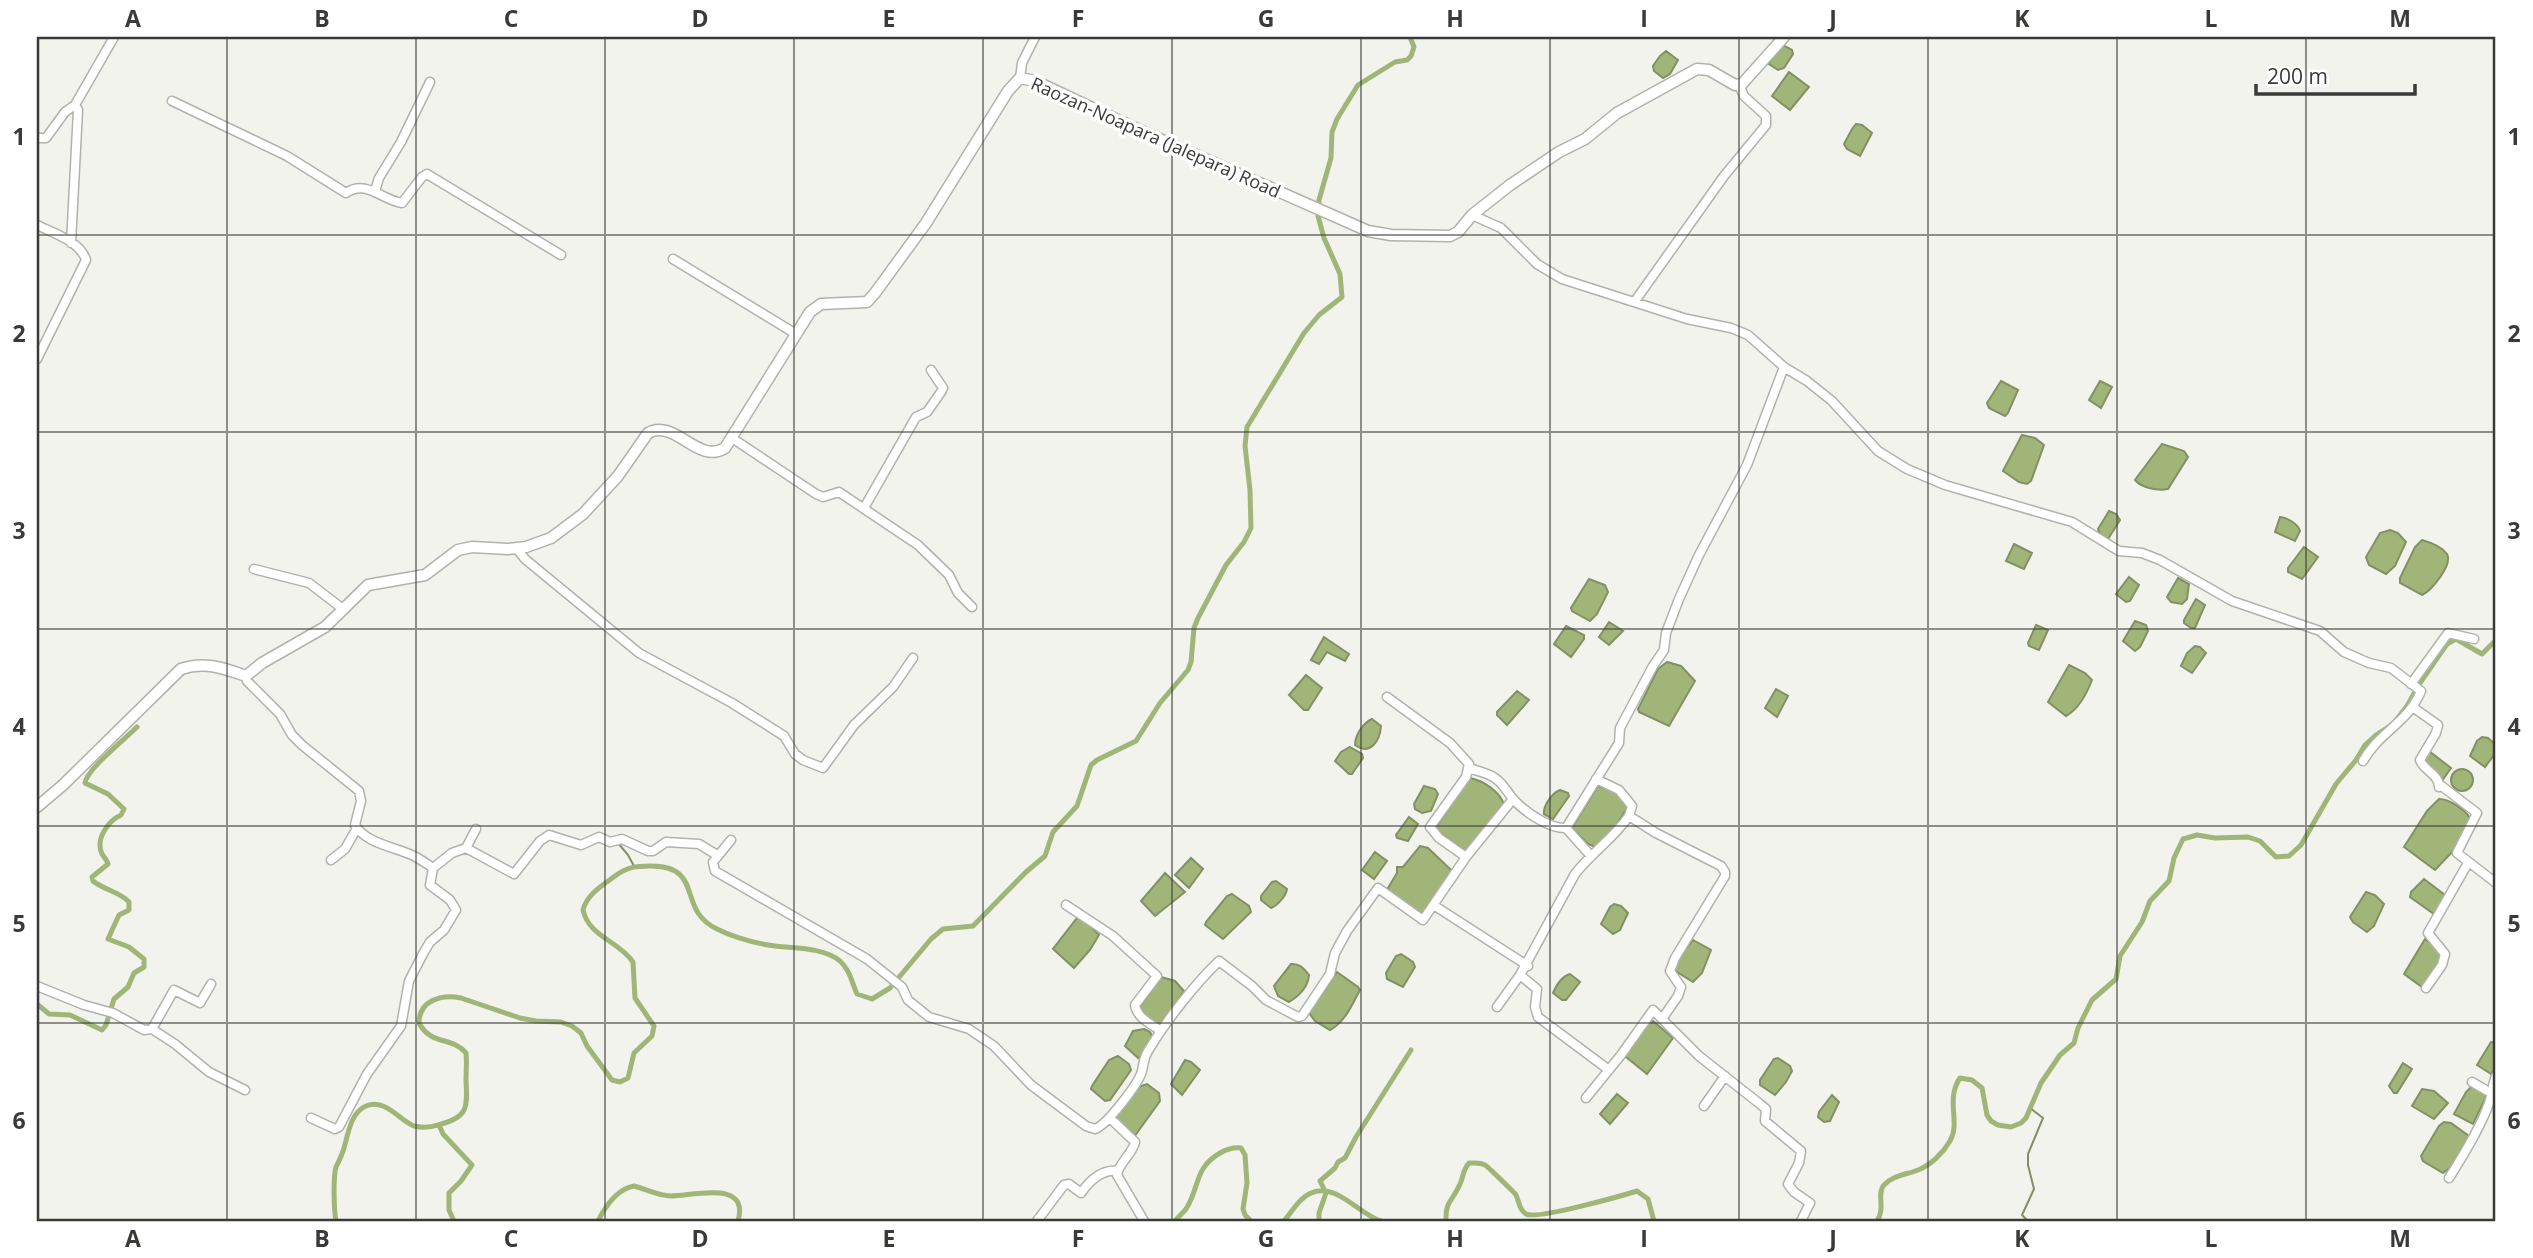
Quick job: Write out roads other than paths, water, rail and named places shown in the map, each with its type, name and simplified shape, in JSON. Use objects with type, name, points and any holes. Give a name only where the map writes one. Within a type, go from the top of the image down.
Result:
[{"type":"main road","points":[[1739,85],[1751,76],[1784,37]]},
{"type":"main road","name":"Raozan-Noapara (Jalepara) Road","points":[[732,438],[810,312],[821,304],[867,302],[875,293],[926,223],[1008,91],[1020,78],[1035,81],[1108,117],[1368,231],[1391,236],[1450,236],[1458,232],[1469,219],[1510,185],[1559,152],[1585,139],[1617,113],[1693,70],[1706,69],[1732,85],[1739,85]]},
{"type":"main road","points":[[37,807],[181,669],[209,665],[246,676],[262,663],[325,627],[368,585],[425,575],[458,550],[472,547],[516,548],[551,538],[583,514],[618,476],[648,433],[655,429],[665,430],[711,452],[722,451],[732,438]]},
{"type":"street","points":[[37,138],[46,138],[65,112],[75,105],[114,37]]},
{"type":"street","points":[[1020,78],[1022,63],[1035,37]]},
{"type":"street","points":[[375,191],[379,178],[401,142],[430,82]]},
{"type":"street","points":[[1635,301],[1719,183],[1766,125],[1766,116],[1744,96],[1739,85]]},
{"type":"street","points":[[172,101],[288,156],[346,193],[357,187],[375,191],[402,204],[422,177],[428,174],[561,254]]},
{"type":"street","points":[[71,243],[78,110],[75,105]]},
{"type":"street","points":[[1469,219],[1501,228],[1527,255],[1555,276],[1687,318],[1738,331],[1754,339],[1784,368],[1819,390],[1847,415],[1878,451],[1907,469],[1945,485],[2072,522],[2119,551],[2153,557],[2232,601],[2320,631],[2344,652],[2391,668],[2421,691],[2414,708],[2377,740],[2363,761]]},
{"type":"street","points":[[37,225],[71,243],[86,256],[86,264],[37,359]]},
{"type":"street","points":[[673,258],[796,334]]},
{"type":"street","points":[[1566,828],[1619,743],[1620,728],[1664,650],[1666,633],[1679,599],[1747,465],[1784,368]]},
{"type":"street","points":[[864,508],[916,417],[927,412],[943,388],[931,370]]},
{"type":"street","points":[[732,438],[816,494],[823,497],[839,492],[918,545],[949,575],[958,593],[972,607]]},
{"type":"street","points":[[516,548],[534,567],[639,653],[741,708],[784,736],[795,754],[823,768],[854,725],[893,687],[914,658]]},
{"type":"street","points":[[254,569],[309,583],[344,609]]},
{"type":"street","points":[[2414,686],[2448,633],[2474,639]]},
{"type":"street","points":[[246,676],[247,681],[280,714],[292,734],[359,791],[361,801],[356,828],[345,849],[331,860]]},
{"type":"street","points":[[1387,697],[1450,743],[1469,764],[1466,777],[1430,827],[1439,838],[1466,857]]},
{"type":"street","points":[[2414,708],[2438,724],[2436,733],[2420,760],[2439,786],[2477,813],[2457,853],[2496,883]]},
{"type":"street","points":[[1469,768],[1493,776],[1510,791],[1513,799],[1532,815],[1558,828],[1566,828],[1591,856]]},
{"type":"street","points":[[1497,1007],[1527,965],[1575,874],[1591,856],[1608,843],[1629,816],[1632,806],[1624,795],[1596,779]]},
{"type":"street","points":[[731,840],[713,862],[715,871],[853,950],[892,978],[902,987],[908,1000],[938,1021],[970,1029],[993,1046],[1031,1085],[1091,1129],[1099,1128],[1110,1118],[1142,1071],[1142,1063],[1161,1031],[1219,961],[1266,1000],[1298,1017],[1302,1016],[1330,974],[1335,953],[1347,931],[1378,888],[1423,920],[1466,857],[1513,799]]},
{"type":"street","points":[[1629,816],[1721,866],[1725,872],[1675,958],[1670,971],[1681,987],[1662,1019]]},
{"type":"street","points":[[356,828],[362,834],[415,857],[433,868]]},
{"type":"street","points":[[312,1118],[335,1129],[339,1127],[363,1081],[401,1026],[409,981],[430,942],[444,930],[456,910],[455,905],[430,885],[433,868],[452,853],[466,848],[477,829]]},
{"type":"street","points":[[466,848],[514,874],[544,836],[558,837],[582,845],[599,837],[648,851],[653,851],[666,842],[699,844],[717,856]]},
{"type":"street","points":[[2426,988],[2442,965],[2445,954],[2428,933],[2468,863]]},
{"type":"street","points":[[1066,905],[1113,936],[1157,976],[1135,1005],[1141,1017],[1161,1031]]},
{"type":"street","points":[[1435,906],[1527,965]]},
{"type":"street","points":[[1520,975],[1537,989],[1535,1007],[1538,1017],[1609,1070]]},
{"type":"street","points":[[152,1029],[174,990],[200,1003],[211,984]]},
{"type":"street","points":[[37,986],[109,1012],[144,1030],[152,1029],[209,1072],[245,1090]]},
{"type":"street","points":[[1586,1098],[1653,1010],[1699,1056],[1766,1109],[1765,1121],[1801,1150],[1799,1163],[1788,1184],[1794,1192],[1810,1203],[1801,1221]]},
{"type":"street","points":[[1704,1106],[1724,1076]]},
{"type":"street","points":[[2449,1178],[2488,1106],[2496,1076]]},
{"type":"street","points":[[2472,1082],[2493,1094]]},
{"type":"street","points":[[1110,1118],[1135,1142],[1117,1175],[1144,1221]]},
{"type":"street","points":[[1037,1221],[1064,1185],[1069,1184],[1081,1193],[1106,1170],[1118,1171]]},
{"type":"waterway","points":[[336,1221],[336,1167],[351,1124],[361,1109],[373,1104],[379,1105],[414,1126],[424,1127],[457,1118],[465,1108],[466,1053],[454,1044],[429,1035],[419,1023],[423,1009],[433,1000],[461,998],[520,1018],[561,1022],[572,1026],[581,1033],[587,1046],[612,1080],[620,1082],[628,1078],[634,1053],[652,1036],[654,1026],[635,998],[633,962],[591,927],[583,910],[596,890],[624,871],[650,866],[667,868],[678,873],[685,881],[704,921],[736,937],[777,946],[815,950],[832,956],[846,968],[857,994],[872,999],[890,988],[931,939],[943,929],[973,926],[1045,856],[1053,832],[1077,806],[1091,765],[1136,741],[1160,703],[1188,670],[1198,618],[1226,565],[1251,528],[1245,446],[1247,427],[1304,333],[1319,315],[1342,297],[1340,274],[1324,238],[1318,216],[1319,200],[1331,158],[1332,132],[1358,85],[1395,62],[1407,60],[1411,56],[1414,47],[1410,37]]},
{"type":"waterway","points":[[1877,1221],[1884,1185],[1896,1177],[1927,1165],[1950,1141],[1954,1126],[1954,1094],[1960,1078],[1972,1080],[1982,1088],[1987,1115],[1991,1121],[2011,1127],[2026,1118],[2041,1083],[2060,1055],[2074,1043],[2078,1028],[2092,1000],[2116,979],[2120,956],[2142,922],[2150,901],[2169,881],[2174,858],[2183,839],[2197,835],[2215,838],[2248,837],[2260,841],[2276,857],[2289,856],[2301,845],[2336,784],[2365,745],[2393,724],[2447,644],[2456,639],[2482,654],[2496,640]]},
{"type":"waterway","points":[[37,1004],[49,1014],[70,1015],[102,1030],[114,999],[128,987],[134,973],[144,967],[144,959],[129,947],[108,939],[119,915],[129,910],[129,902],[97,884],[92,877],[108,864],[102,854],[100,842],[107,826],[121,815],[124,809],[108,794],[85,783],[99,762],[137,727]]},
{"type":"waterway","points":[[618,843],[634,866]]},
{"type":"waterway","points":[[1319,1221],[1326,1193],[1320,1181],[1345,1158],[1411,1050]]},
{"type":"waterway","points":[[2028,1221],[2022,1215],[2034,1189],[2028,1154],[2043,1118],[2030,1108]]},
{"type":"waterway","points":[[439,1125],[443,1134],[472,1165],[449,1193],[449,1210],[454,1221]]},
{"type":"waterway","points":[[1175,1221],[1186,1209],[1206,1165],[1223,1152],[1238,1148],[1241,1148],[1245,1155],[1247,1183],[1243,1209],[1251,1221]]},
{"type":"waterway","points":[[1446,1221],[1448,1205],[1469,1163],[1485,1165],[1516,1195],[1526,1214],[1561,1211],[1637,1191],[1648,1199],[1654,1221]]},
{"type":"waterway","points":[[598,1221],[617,1195],[634,1186],[666,1196],[705,1193],[728,1195],[736,1199],[739,1208],[738,1221]]},
{"type":"waterway","points":[[1284,1221],[1303,1198],[1321,1191],[1339,1195],[1381,1221]]}]
